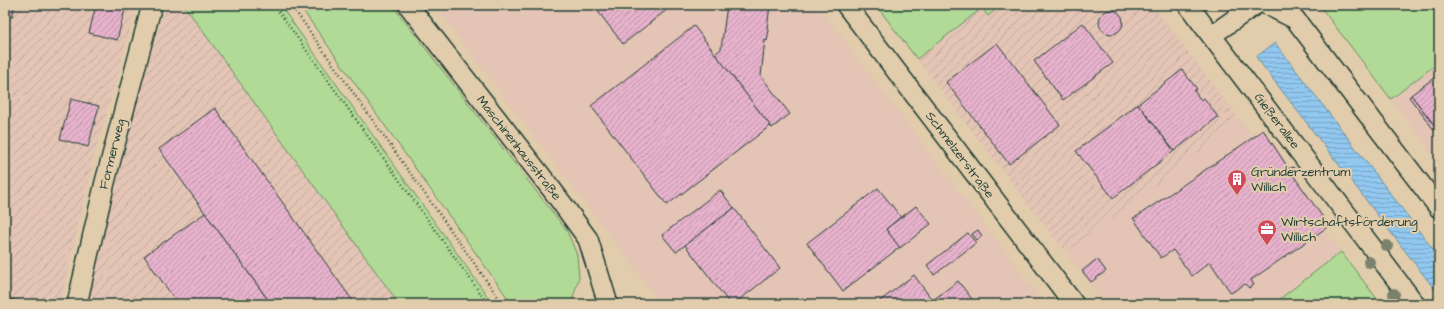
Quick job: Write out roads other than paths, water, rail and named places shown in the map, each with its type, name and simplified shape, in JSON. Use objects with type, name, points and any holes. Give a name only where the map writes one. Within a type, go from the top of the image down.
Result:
[{"type":"street","name":"Formerweg","points":[[77,304],[104,182],[152,5]]},
{"type":"street","name":"Maschinenhausstraße","points":[[408,5],[553,191],[588,239],[608,304]]},
{"type":"street","name":"Schmelzerstraße","points":[[846,5],[1074,304]]},
{"type":"street","name":"Gießerallee","points":[[1188,5],[1415,304]]},
{"type":"street","points":[[1212,35],[1255,5]]},
{"type":"street","points":[[1267,5],[1295,19],[1439,208]]},
{"type":"water","points":[[1275,43],[1439,257],[1439,295],[1256,57]]},
{"type":"place","name":"Gründerzentrum Willich","points":[[1237,196]]},
{"type":"place","name":"Wirtschaftsförderung Willich","points":[[1267,246]]}]
